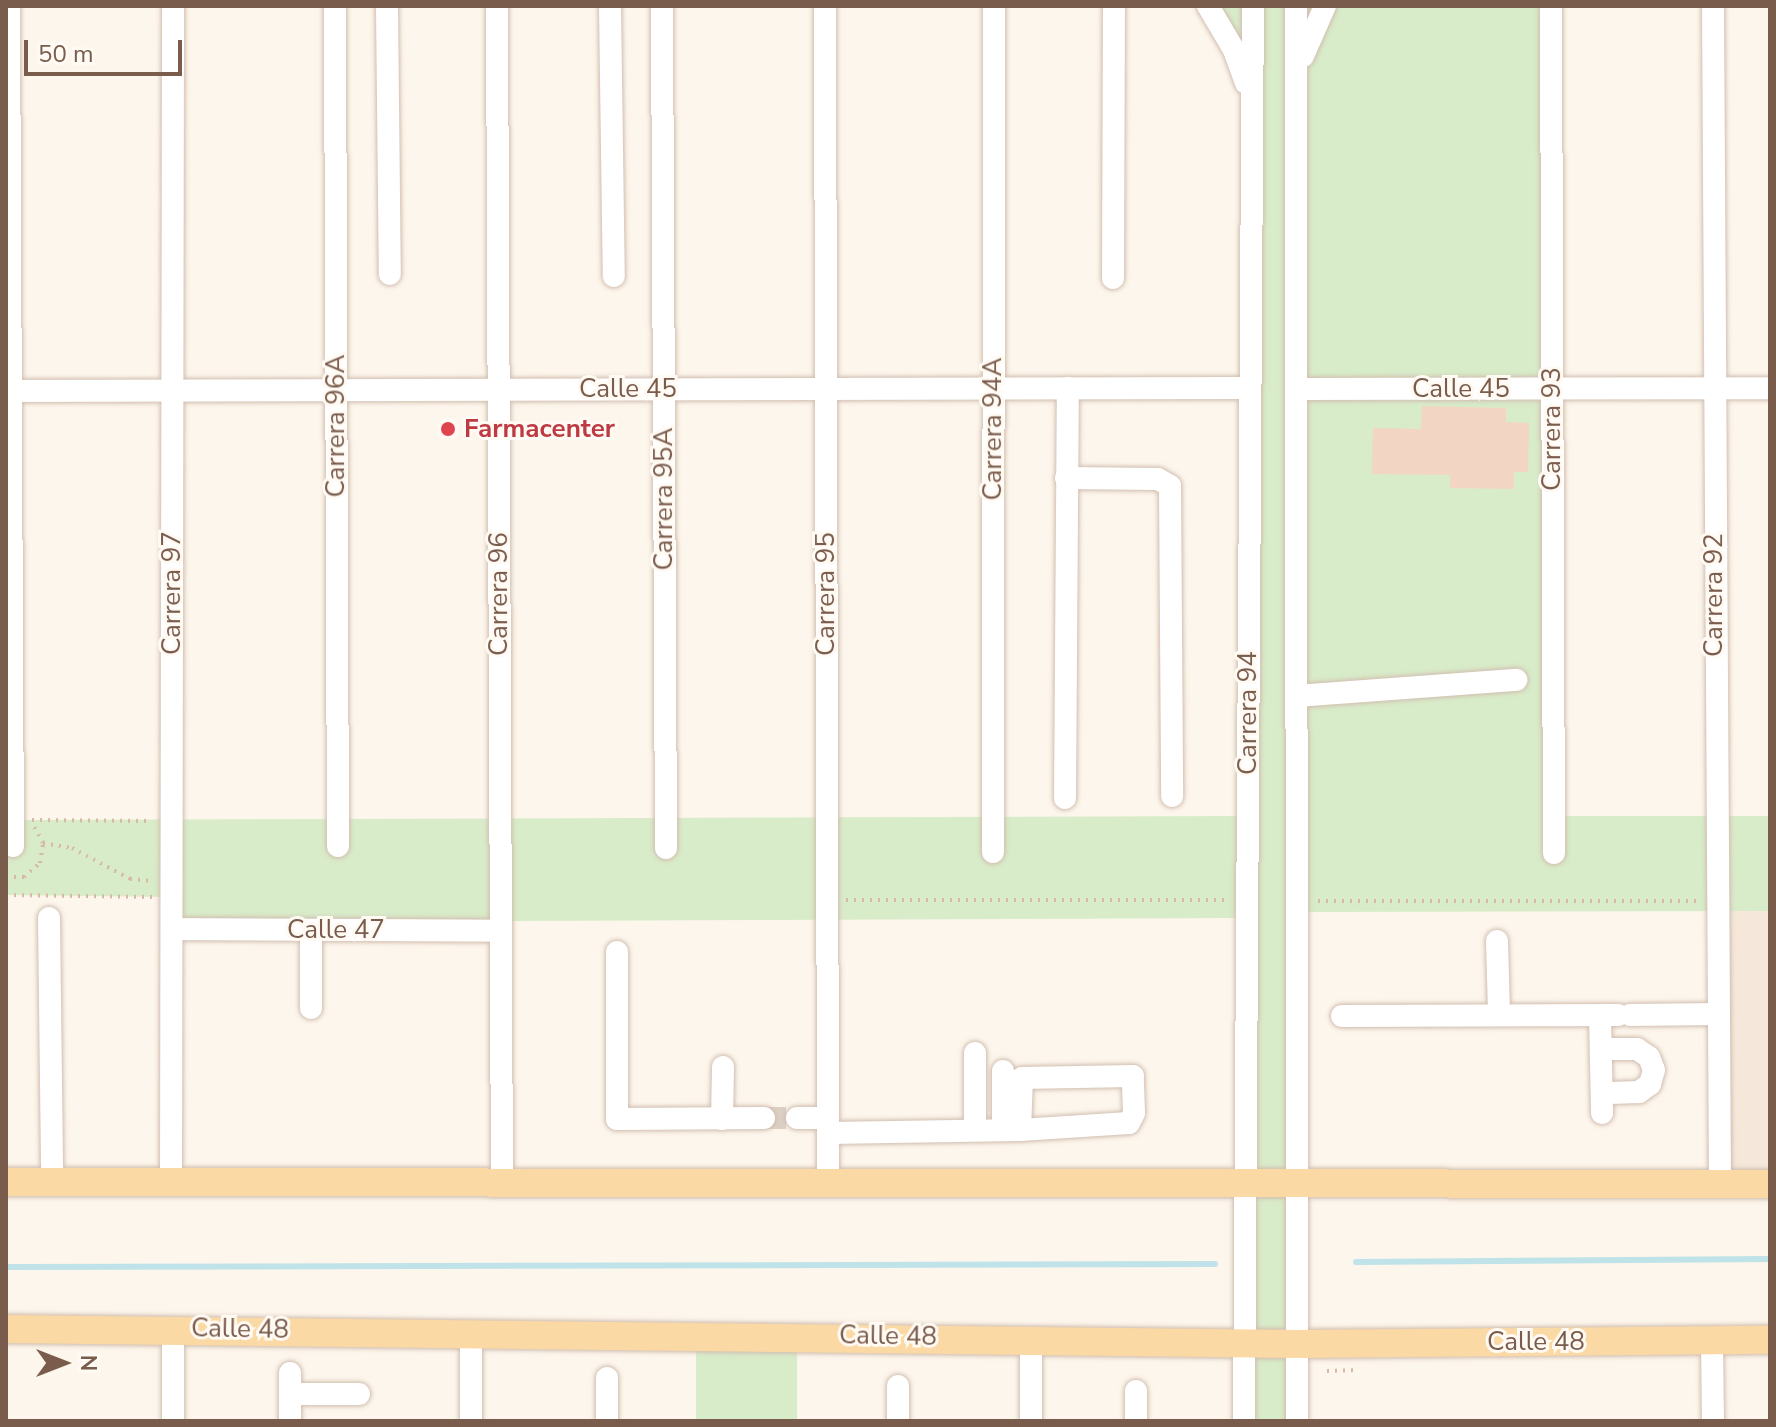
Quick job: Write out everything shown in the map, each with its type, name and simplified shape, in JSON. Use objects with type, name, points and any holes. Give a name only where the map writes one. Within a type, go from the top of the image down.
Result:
[{"type":"main road","points":[[6,1182],[1770,1184]]},
{"type":"main road","name":"Calle 48","points":[[6,1329],[1245,1340],[1297,1344],[1770,1340]]},
{"type":"street","points":[[9,6],[8,391],[13,846]]},
{"type":"street","name":"Carrera 97","points":[[171,1181],[173,6]]},
{"type":"street","name":"Carrera 96A","points":[[335,6],[338,846]]},
{"type":"street","points":[[387,6],[390,274]]},
{"type":"street","name":"Carrera 96","points":[[497,6],[502,1181]]},
{"type":"street","points":[[610,6],[614,276]]},
{"type":"street","name":"Carrera 95A","points":[[662,6],[666,848]]},
{"type":"street","name":"Carrera 95","points":[[825,6],[828,1181]]},
{"type":"street","name":"Carrera 94A","points":[[993,852],[994,6]]},
{"type":"street","points":[[1113,278],[1114,6]]},
{"type":"street","points":[[1208,6],[1234,50],[1250,106]]},
{"type":"street","name":"Carrera 94","points":[[1244,1421],[1253,6]]},
{"type":"street","name":"Carrera 94","points":[[1296,6],[1297,1421]]},
{"type":"street","points":[[1297,88],[1305,45],[1325,6]]},
{"type":"street","name":"Carrera 93","points":[[1551,6],[1554,853]]},
{"type":"street","name":"Carrera 92","points":[[1713,6],[1720,1184]]},
{"type":"street","points":[[1065,798],[1068,388]]},
{"type":"street","name":"Calle 45","points":[[8,391],[1250,388]]},
{"type":"street","name":"Calle 45","points":[[1297,389],[1770,388]]},
{"type":"street","points":[[1066,478],[1158,479],[1170,486],[1172,796]]},
{"type":"street","points":[[1297,696],[1516,680]]},
{"type":"street","points":[[49,918],[52,1181]]},
{"type":"street","name":"Calle 47","points":[[172,929],[500,931]]},
{"type":"street","points":[[311,930],[311,1008]]},
{"type":"street","points":[[1497,941],[1499,1014]]},
{"type":"street","points":[[617,952],[617,1119],[764,1118]]},
{"type":"street","points":[[1342,1016],[1718,1014]]},
{"type":"street","points":[[1601,1049],[1637,1049],[1649,1057],[1654,1070],[1650,1084],[1639,1092],[1602,1103],[1601,1049],[1616,1015]]},
{"type":"street","points":[[975,1053],[975,1130]]},
{"type":"street","points":[[722,1119],[723,1067]]},
{"type":"street","points":[[1003,1071],[1012,1130]]},
{"type":"street","points":[[797,1118],[828,1125],[975,1130],[1012,1130],[1129,1123],[1134,1113],[1133,1076],[1022,1078],[1012,1130]]},
{"type":"street","points":[[173,1329],[173,1421]]},
{"type":"street","points":[[471,1332],[471,1421]]},
{"type":"street","points":[[1031,1338],[1031,1421]]},
{"type":"street","points":[[1712,1340],[1713,1421]]},
{"type":"street","points":[[607,1378],[607,1421]]},
{"type":"street","points":[[290,1421],[290,1383],[359,1394]]},
{"type":"street","points":[[898,1386],[898,1421]]},
{"type":"street","points":[[1136,1391],[1136,1421]]},
{"type":"path","points":[[26,820],[172,821]]},
{"type":"path","points":[[43,843],[72,848],[130,879],[172,888]]},
{"type":"path","points":[[6,895],[172,888]]},
{"type":"path","points":[[827,899],[1247,900]]},
{"type":"path","points":[[1297,901],[1716,901]]},
{"type":"shaded area","points":[[1716,911],[1770,911],[1770,1184],[1716,1184]]},
{"type":"green space","points":[[1208,6],[1551,6],[1554,816],[1770,816],[1770,911],[1297,912],[1297,1421],[1244,1421],[1247,918],[501,921],[172,929],[171,897],[6,895],[6,820],[1247,816],[1250,106]]},
{"type":"green space","points":[[696,1335],[797,1335],[797,1421],[696,1421]]},
{"type":"building","points":[[1422,406],[1506,408],[1506,422],[1529,423],[1528,472],[1514,472],[1514,489],[1450,488],[1450,475],[1372,474],[1373,428],[1421,429]]},
{"type":"waterway","points":[[1356,1262],[1770,1259]]},
{"type":"waterway","points":[[6,1267],[1215,1264]]},
{"type":"tunnel","points":[[764,1118],[797,1118]]},
{"type":"place","name":"Farmacenter","points":[[448,429]]}]
